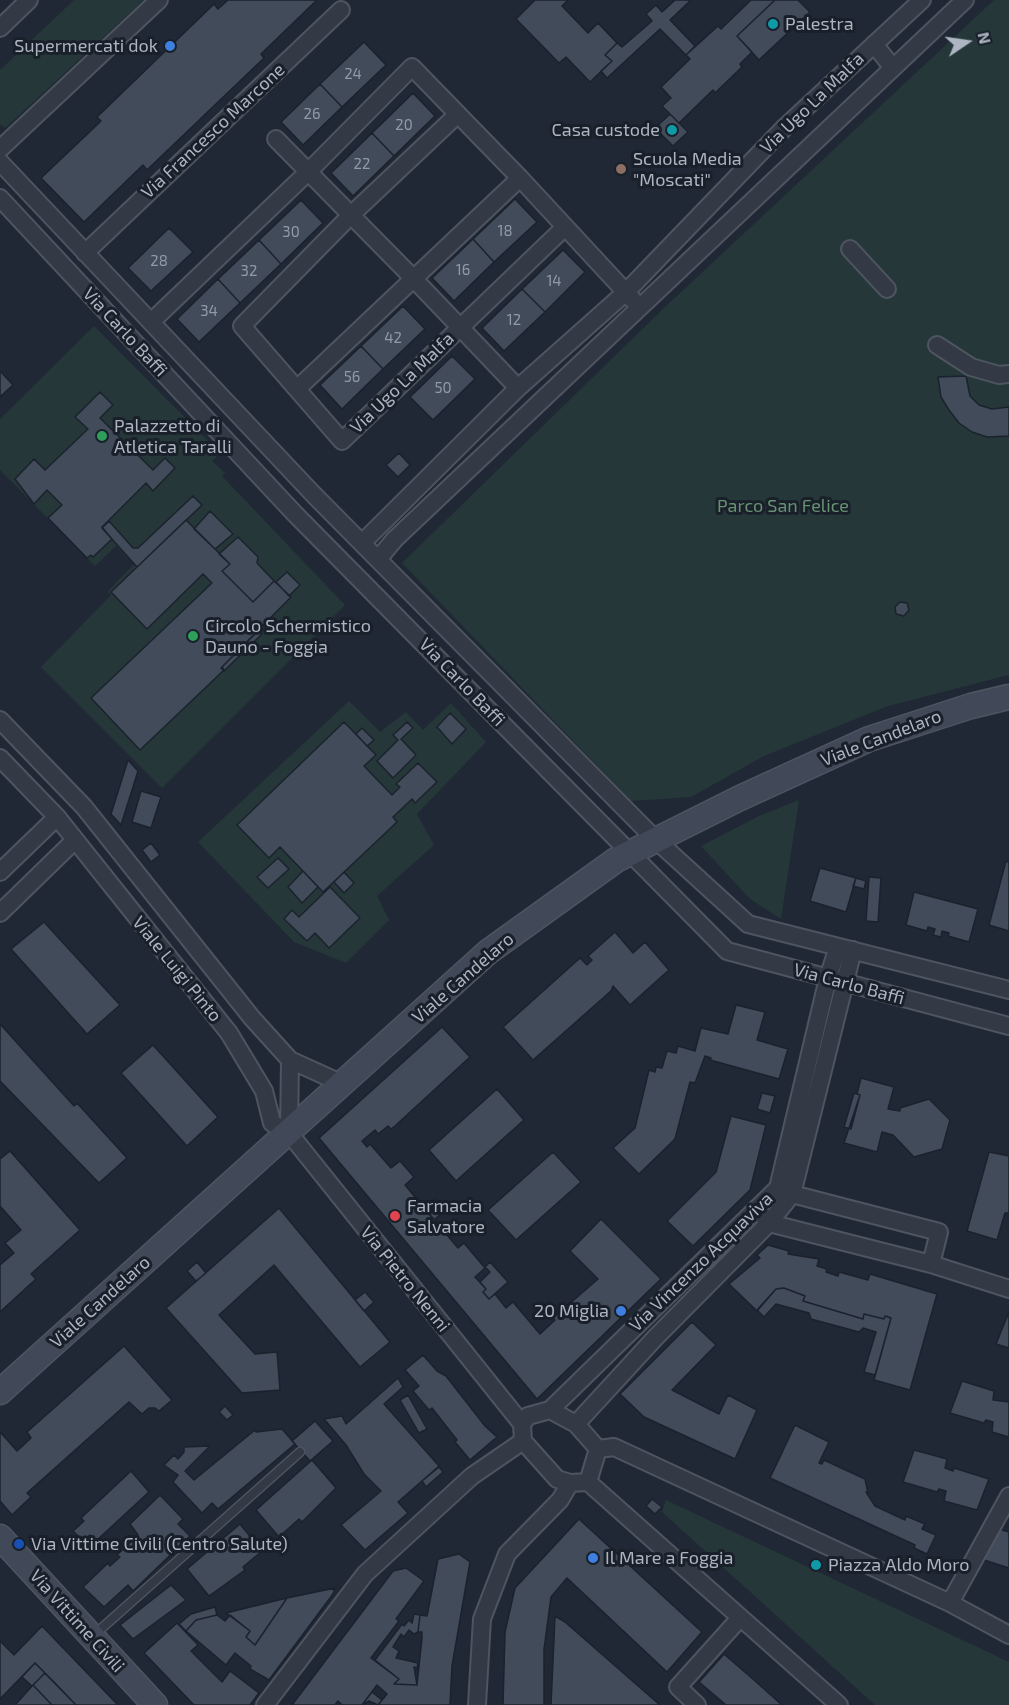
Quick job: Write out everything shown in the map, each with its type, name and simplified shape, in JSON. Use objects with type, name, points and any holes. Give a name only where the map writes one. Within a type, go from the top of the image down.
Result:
[{"type":"main road","name":"Viale Candelaro","points":[[0,1392],[489,952],[629,854],[655,839],[869,740],[971,706],[1009,697]]},
{"type":"main road","name":"Via Vittime Civili","points":[[0,1537],[154,1705]]},
{"type":"street","points":[[0,28],[29,0]]},
{"type":"street","points":[[0,149],[159,0]]},
{"type":"street","name":"Via Ugo La Malfa","points":[[363,542],[447,456],[518,388],[626,292],[764,148],[922,0]]},
{"type":"street","name":"Via Ugo La Malfa","points":[[379,558],[395,539],[463,474],[964,0]]},
{"type":"street","name":"Via Francesco Marcone","points":[[85,253],[341,10]]},
{"type":"street","name":"Via Ugo La Malfa","points":[[874,44],[893,68]]},
{"type":"street","points":[[151,322],[308,172],[411,67],[520,178],[640,307]]},
{"type":"street","name":"Via Ugo La Malfa","points":[[458,114],[351,215],[242,326],[342,441],[565,227]]},
{"type":"street","name":"Via Ugo La Malfa","points":[[276,140],[414,278],[518,388]]},
{"type":"street","name":"Via Carlo Baffi","points":[[0,162],[344,523],[655,839],[748,924],[1009,990]]},
{"type":"street","points":[[298,388],[520,178]]},
{"type":"street","name":"Via Carlo Baffi","points":[[0,198],[326,544],[727,951],[1009,1026]]},
{"type":"street","points":[[849,249],[887,289]]},
{"type":"street","points":[[937,345],[971,367],[999,375],[1009,374]]},
{"type":"street","points":[[447,456],[463,474]]},
{"type":"street","points":[[326,544],[344,523]]},
{"type":"street","points":[[390,609],[409,589]]},
{"type":"street","name":"Viale Luigi Pinto","points":[[0,720],[84,807],[252,1018],[290,1060],[343,1084]]},
{"type":"street","name":"Viale Luigi Pinto","points":[[0,758],[57,817],[229,1033],[264,1091],[272,1123],[289,1133]]},
{"type":"street","points":[[0,872],[57,817]]},
{"type":"street","points":[[0,913],[74,841]]},
{"type":"street","points":[[128,908],[145,885]]},
{"type":"street","name":"Via Vincenzo Acquaviva","points":[[550,1410],[778,1188],[828,978],[845,949]]},
{"type":"street","name":"Via Vincenzo Acquaviva","points":[[576,1424],[655,1338],[769,1222],[792,1194],[846,983],[845,949]]},
{"type":"street","points":[[289,1133],[290,1060]]},
{"type":"street","name":"Via Pietro Nenni","points":[[289,1133],[523,1433]]},
{"type":"street","points":[[792,1194],[939,1232],[931,1264]]},
{"type":"street","points":[[757,1208],[769,1222],[931,1264],[1009,1289]]},
{"type":"street","points":[[265,1705],[365,1574],[472,1476],[523,1433],[528,1416],[550,1410],[576,1424],[598,1449]]},
{"type":"street","points":[[523,1433],[557,1479],[570,1483],[588,1482],[839,1705]]},
{"type":"street","points":[[598,1449],[614,1447],[950,1603],[1009,1635]]},
{"type":"street","points":[[588,1482],[598,1449]]},
{"type":"street","points":[[477,1705],[482,1619],[507,1554],[561,1500],[570,1483]]},
{"type":"street","points":[[950,1603],[1009,1496]]},
{"type":"street","points":[[697,1705],[678,1687],[740,1618]]},
{"type":"lane","points":[[92,1637],[300,1452]]},
{"type":"green space","points":[[74,0],[144,0],[5,128],[0,124],[0,70]]},
{"type":"green space","name":"Parco San Felice","points":[[994,0],[1009,0],[1009,675],[888,706],[764,756],[691,797],[631,801],[402,563],[664,308]]},
{"type":"green space","points":[[94,326],[220,453],[212,461],[225,473],[222,476],[345,605],[162,788],[41,667],[111,595],[108,591],[134,564],[116,546],[95,566],[0,470],[0,419]]},
{"type":"green space","points":[[349,701],[380,732],[406,712],[423,730],[451,703],[486,742],[417,814],[434,845],[377,896],[389,920],[346,963],[294,942],[198,842]]},
{"type":"green space","points":[[799,800],[781,919],[750,899],[701,846],[759,816]]},
{"type":"green space","points":[[666,1500],[1009,1662],[1009,1705],[875,1705],[662,1512]]},
{"type":"building","points":[[228,0],[317,0],[261,54],[264,58],[147,170],[143,165],[84,222],[41,178],[101,121],[97,117],[214,4],[218,9]]},
{"type":"building","points":[[535,0],[568,0],[562,6],[588,33],[598,23],[617,43],[605,55],[612,61],[590,82],[566,57],[559,63],[516,19]]},
{"type":"building","points":[[675,0],[691,0],[670,20],[695,46],[686,55],[660,29],[607,78],[601,71],[612,61],[605,55],[617,43],[622,47],[652,21],[646,14],[656,5],[662,12]]},
{"type":"building","points":[[751,0],[775,0],[737,36],[752,52],[740,64],[742,67],[715,93],[713,90],[679,123],[662,106],[671,98],[661,87],[690,59],[686,55],[718,26],[721,29]]},
{"type":"building","name":"Palestra","points":[[775,0],[798,0],[810,12],[759,60],[737,36]]},
{"type":"building","points":[[364,42],[386,65],[342,107],[320,84]]},
{"type":"building","points":[[320,84],[342,107],[303,145],[281,122]]},
{"type":"building","points":[[413,93],[435,116],[394,156],[372,133]]},
{"type":"building","name":"Casa custode","points":[[670,114],[688,132],[673,146],[655,128]]},
{"type":"building","points":[[372,133],[394,156],[353,196],[331,173]]},
{"type":"building","points":[[515,199],[537,222],[494,262],[473,239]]},
{"type":"building","points":[[301,200],[323,223],[281,264],[259,240]]},
{"type":"building","points":[[169,228],[193,252],[151,291],[128,268]]},
{"type":"building","points":[[473,239],[494,262],[454,301],[432,278]]},
{"type":"building","points":[[259,240],[281,264],[240,303],[218,279]]},
{"type":"building","points":[[563,250],[585,272],[545,312],[522,289]]},
{"type":"building","points":[[218,279],[240,303],[199,342],[177,319]]},
{"type":"building","points":[[522,289],[545,312],[504,351],[482,328]]},
{"type":"building","points":[[403,306],[425,329],[383,369],[361,346]]},
{"type":"building","points":[[361,346],[383,369],[342,409],[320,385]]},
{"type":"building","points":[[452,356],[475,379],[433,420],[410,397]]},
{"type":"building","points":[[0,371],[13,385],[0,397]]},
{"type":"building","points":[[966,376],[970,396],[979,405],[992,409],[1009,407],[1009,436],[987,437],[972,432],[959,423],[949,410],[941,397],[938,377]]},
{"type":"building","points":[[100,392],[113,405],[100,418],[153,470],[165,458],[175,468],[153,491],[146,483],[102,527],[112,539],[93,557],[91,555],[87,558],[48,518],[62,505],[47,490],[34,504],[15,479],[34,459],[45,470],[88,429],[75,417]]},
{"type":"building","points":[[399,453],[410,465],[398,477],[386,465]]},
{"type":"building","points":[[193,496],[202,505],[137,567],[102,528],[109,521],[133,548],[138,548]]},
{"type":"building","points":[[210,511],[233,534],[215,549],[194,529]]},
{"type":"building","points":[[186,520],[230,564],[222,571],[253,602],[274,581],[291,597],[222,667],[224,670],[140,750],[91,698],[212,583],[203,574],[147,629],[111,592]]},
{"type":"building","points":[[238,537],[258,557],[257,563],[274,581],[253,602],[222,571],[230,564],[219,554]]},
{"type":"building","points":[[287,572],[300,585],[289,596],[276,582]]},
{"type":"building","points":[[900,602],[907,603],[909,610],[904,616],[896,614],[895,607]]},
{"type":"building","points":[[259,630],[262,634],[224,671],[221,668]]},
{"type":"building","points":[[450,713],[466,729],[452,744],[437,727]]},
{"type":"building","points":[[344,722],[376,755],[364,766],[392,795],[400,787],[396,784],[418,763],[437,782],[415,803],[412,799],[393,817],[397,822],[323,892],[280,847],[269,858],[237,825]]},
{"type":"building","points":[[407,722],[413,728],[401,739],[416,755],[393,778],[377,761],[398,740],[393,735]]},
{"type":"building","points":[[362,728],[374,740],[367,746],[356,734]]},
{"type":"building","points":[[128,760],[138,771],[121,825],[111,814]]},
{"type":"building","points":[[141,791],[161,797],[151,828],[132,822]]},
{"type":"building","points":[[151,843],[160,855],[151,862],[142,850]]},
{"type":"building","points":[[278,858],[289,869],[268,888],[257,877]]},
{"type":"building","points":[[1006,861],[1009,862],[1009,931],[989,925]]},
{"type":"building","points":[[820,868],[856,878],[846,912],[810,901]]},
{"type":"building","points":[[303,871],[318,887],[302,903],[288,887]]},
{"type":"building","points":[[344,872],[354,883],[344,893],[334,882]]},
{"type":"building","points":[[869,877],[881,878],[878,922],[866,921]]},
{"type":"building","points":[[856,878],[866,881],[864,889],[853,886]]},
{"type":"building","points":[[330,887],[360,918],[329,948],[315,933],[307,941],[284,919],[292,910],[299,917]]},
{"type":"building","points":[[914,892],[978,909],[969,942],[948,936],[949,933],[942,931],[941,937],[933,935],[935,929],[928,927],[927,931],[906,925]]},
{"type":"building","points":[[44,922],[120,1005],[87,1034],[11,949]]},
{"type":"building","points":[[615,932],[633,953],[645,942],[669,970],[630,1005],[613,986],[611,991],[533,1060],[503,1027],[580,958],[587,965],[592,960],[588,956]]},
{"type":"building","points":[[736,1005],[765,1012],[757,1040],[788,1049],[779,1079],[710,1060],[711,1058],[705,1056],[695,1083],[690,1082],[675,1139],[639,1174],[613,1148],[635,1128],[649,1070],[655,1072],[656,1067],[662,1068],[667,1051],[676,1053],[678,1046],[695,1051],[701,1028],[728,1034]]},
{"type":"building","points":[[0,1024],[74,1106],[77,1103],[127,1158],[99,1183],[0,1081]]},
{"type":"building","points":[[442,1027],[470,1057],[395,1126],[391,1129],[388,1126],[378,1134],[375,1130],[362,1141],[367,1147],[370,1144],[391,1168],[400,1161],[414,1177],[405,1185],[458,1248],[464,1243],[485,1268],[475,1277],[486,1289],[483,1292],[489,1299],[495,1294],[506,1308],[513,1302],[540,1334],[555,1320],[553,1318],[598,1279],[570,1251],[601,1219],[661,1279],[537,1399],[319,1138]]},
{"type":"building","points":[[153,1045],[218,1117],[187,1146],[121,1073]]},
{"type":"building","points":[[861,1078],[894,1087],[888,1109],[900,1111],[900,1108],[929,1099],[950,1120],[942,1149],[914,1157],[893,1135],[882,1132],[877,1152],[844,1143],[860,1095],[857,1094]]},
{"type":"building","points":[[497,1089],[524,1120],[456,1181],[429,1150]]},
{"type":"building","points":[[762,1093],[775,1096],[770,1113],[757,1109]]},
{"type":"building","points":[[854,1093],[860,1095],[851,1129],[844,1127]]},
{"type":"building","points":[[731,1116],[766,1125],[750,1190],[693,1246],[667,1221],[716,1172]]},
{"type":"building","points":[[10,1151],[80,1230],[31,1274],[36,1279],[0,1312],[0,1265],[14,1253],[5,1243],[21,1230],[0,1206],[0,1159]]},
{"type":"building","points":[[553,1152],[581,1182],[516,1240],[488,1210]]},
{"type":"building","points":[[989,1152],[1009,1156],[1009,1213],[1005,1213],[997,1240],[967,1231]]},
{"type":"building","points":[[435,1199],[444,1211],[434,1220],[424,1208]]},
{"type":"building","points":[[279,1208],[390,1342],[360,1367],[274,1265],[219,1315],[255,1354],[277,1352],[280,1390],[242,1393],[166,1308]]},
{"type":"building","points":[[768,1245],[789,1251],[788,1254],[819,1259],[817,1266],[838,1276],[839,1272],[868,1280],[870,1274],[937,1294],[910,1390],[874,1380],[891,1318],[885,1316],[884,1319],[864,1314],[863,1319],[803,1301],[805,1296],[784,1288],[776,1289],[757,1311],[729,1284],[760,1258],[757,1255]]},
{"type":"building","points":[[197,1262],[206,1273],[196,1281],[187,1271]]},
{"type":"building","points":[[490,1262],[508,1282],[489,1299],[483,1292],[486,1289],[480,1282],[490,1272],[485,1267]]},
{"type":"building","points":[[784,1288],[805,1296],[803,1301],[863,1319],[864,1314],[884,1319],[885,1316],[891,1318],[875,1375],[864,1372],[876,1332],[863,1328],[859,1332],[811,1319],[809,1313],[776,1304],[764,1317],[757,1310],[776,1289]]},
{"type":"building","points":[[365,1292],[374,1302],[364,1311],[355,1300]]},
{"type":"building","points":[[1009,1312],[1009,1348],[996,1344]]},
{"type":"building","points":[[692,1322],[716,1345],[672,1390],[719,1414],[728,1395],[757,1410],[735,1459],[644,1417],[620,1394]]},
{"type":"building","points":[[124,1346],[172,1400],[159,1411],[149,1408],[142,1414],[129,1402],[27,1493],[31,1497],[12,1515],[0,1501],[0,1432],[17,1451],[31,1438],[27,1432]]},
{"type":"building","points":[[423,1355],[437,1371],[446,1376],[485,1426],[497,1437],[470,1460],[432,1408],[429,1410],[413,1391],[419,1386],[405,1370]]},
{"type":"building","points":[[398,1378],[403,1387],[384,1404],[439,1466],[398,1502],[408,1513],[365,1550],[341,1525],[381,1491],[364,1474],[346,1445],[324,1419],[342,1416],[346,1424]]},
{"type":"building","points":[[962,1381],[994,1391],[993,1400],[1009,1402],[1009,1437],[992,1432],[993,1422],[986,1420],[984,1423],[950,1413]]},
{"type":"building","points":[[408,1395],[427,1429],[419,1433],[400,1400]]},
{"type":"building","points":[[225,1406],[233,1415],[227,1420],[219,1412]]},
{"type":"building","points":[[315,1421],[333,1441],[310,1461],[292,1441]]},
{"type":"building","points":[[795,1425],[829,1442],[819,1463],[822,1464],[824,1460],[865,1479],[868,1493],[866,1492],[875,1506],[905,1520],[906,1516],[925,1524],[922,1529],[936,1535],[927,1554],[914,1548],[915,1545],[770,1478]]},
{"type":"building","points":[[282,1429],[295,1444],[218,1509],[212,1503],[202,1513],[173,1482],[178,1475],[164,1465],[174,1455],[178,1459],[184,1452],[184,1447],[210,1446],[185,1471],[194,1480],[255,1430],[256,1432]]},
{"type":"building","points":[[914,1450],[947,1459],[945,1468],[953,1471],[954,1468],[989,1479],[977,1510],[944,1501],[946,1491],[939,1489],[937,1492],[903,1482]]},
{"type":"building","points":[[312,1460],[336,1488],[302,1522],[299,1519],[279,1537],[256,1510]]},
{"type":"building","points":[[439,1467],[443,1472],[426,1487],[422,1481]]},
{"type":"building","points":[[131,1471],[149,1492],[96,1541],[90,1535],[83,1541],[73,1531],[84,1521],[81,1518]]},
{"type":"building","points":[[160,1495],[183,1519],[178,1524],[190,1536],[133,1591],[128,1585],[104,1607],[83,1587],[108,1563],[110,1566],[120,1557],[117,1555],[138,1535],[130,1524]]},
{"type":"building","points":[[652,1499],[662,1507],[655,1514],[646,1506]]},
{"type":"building","points":[[579,1519],[702,1632],[667,1672],[567,1578],[551,1597],[544,1649],[544,1705],[503,1705],[505,1632],[515,1588]]},
{"type":"building","points":[[240,1524],[262,1551],[243,1567],[245,1570],[209,1596],[187,1569]]},
{"type":"building","points":[[996,1528],[1009,1532],[1009,1568],[984,1560]]},
{"type":"building","points":[[459,1554],[470,1562],[452,1666],[450,1705],[378,1705],[387,1694],[377,1685],[362,1705],[342,1705],[338,1701],[335,1705],[292,1705],[393,1571],[406,1568],[424,1581],[396,1619],[399,1621],[371,1658],[399,1679],[394,1684],[417,1685],[422,1638],[422,1632],[418,1632],[420,1615],[427,1616],[438,1559]]},
{"type":"building","points":[[171,1585],[186,1600],[133,1639],[120,1625]]},
{"type":"building","points":[[335,1588],[333,1594],[269,1680],[250,1669],[251,1666],[235,1653],[226,1665],[186,1631],[196,1620],[217,1615],[225,1621],[230,1615],[250,1631],[246,1637],[255,1645],[287,1598]]},
{"type":"building","points":[[287,1598],[255,1645],[246,1637],[250,1631],[226,1613]]},
{"type":"building","points":[[215,1607],[217,1615],[196,1620],[186,1631],[179,1624],[191,1614]]},
{"type":"building","points":[[414,1614],[420,1615],[418,1632],[414,1634],[409,1630],[404,1637],[401,1634],[393,1647],[399,1651],[396,1658],[418,1663],[417,1668],[414,1667],[417,1685],[394,1684],[399,1679],[375,1660],[402,1624],[404,1626],[409,1620],[412,1623]]},
{"type":"building","points":[[555,1616],[565,1622],[660,1705],[551,1705]]},
{"type":"building","points":[[177,1623],[198,1645],[191,1651],[222,1682],[230,1671],[259,1693],[250,1705],[194,1705],[144,1653]]},
{"type":"building","points":[[42,1626],[118,1705],[76,1705],[35,1663],[0,1699],[0,1641],[14,1655]]},
{"type":"building","points":[[724,1654],[782,1705],[726,1705],[699,1682]]},
{"type":"building","points":[[35,1663],[45,1673],[32,1686],[22,1677]]},
{"type":"building","points":[[45,1673],[76,1705],[52,1705],[33,1685]]},
{"type":"building","points":[[33,1685],[52,1705],[15,1705]]},
{"type":"building","points":[[372,1692],[382,1700],[378,1705],[369,1701],[362,1705]]},
{"type":"place","name":"Palestra","points":[[773,24]]},
{"type":"place","name":"Supermercati dok","points":[[170,46]]},
{"type":"place","name":"Casa custode","points":[[672,130]]},
{"type":"place","name":"Scuola Media \"Moscati\"","points":[[621,169]]},
{"type":"place","name":"Palazzetto di Atletica Taralli","points":[[102,436]]},
{"type":"place","name":"Circolo Schermistico Dauno - Foggia","points":[[193,636]]},
{"type":"place","name":"Farmacia Salvatore","points":[[395,1216]]},
{"type":"place","name":"20 Miglia","points":[[621,1311]]},
{"type":"place","name":"Via Vittime Civili (Centro Salute)","points":[[19,1544]]},
{"type":"place","name":"Il Mare a Foggia","points":[[593,1558]]},
{"type":"place","name":"Piazza Aldo Moro","points":[[816,1565]]}]
